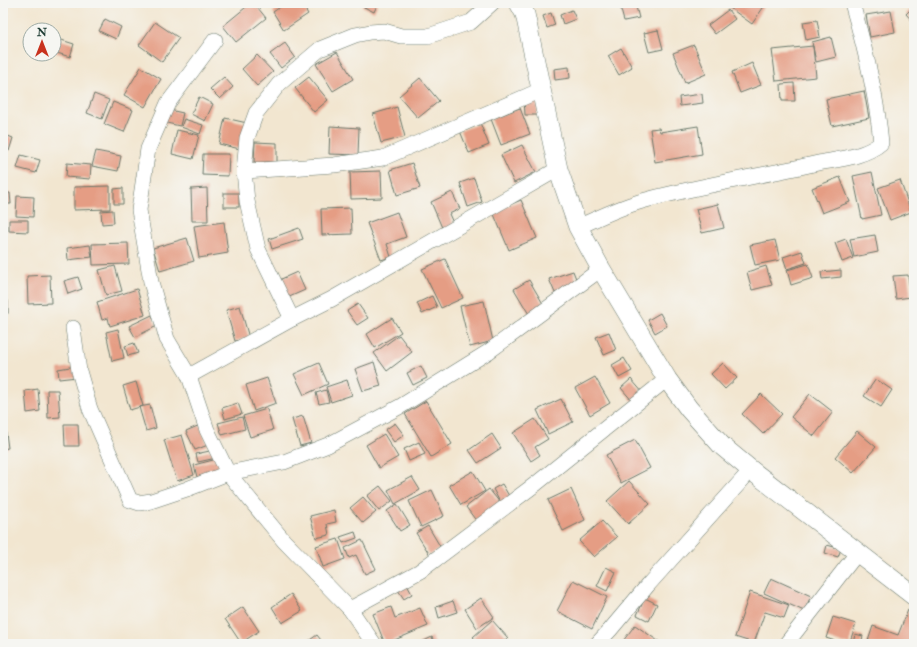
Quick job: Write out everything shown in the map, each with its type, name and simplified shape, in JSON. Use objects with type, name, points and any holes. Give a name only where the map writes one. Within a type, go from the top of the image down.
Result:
[{"type":"street","points":[[292,319],[258,249],[247,201],[244,171],[247,138],[256,113],[280,84],[320,49],[355,35],[370,32],[384,31],[401,36],[428,36],[471,22],[492,3]]},
{"type":"street","points":[[519,3],[525,14],[558,169],[578,227],[601,269],[667,379],[689,409],[722,446],[750,470],[914,596]]},
{"type":"street","points":[[578,227],[618,209],[645,200],[763,176],[874,149],[881,143],[880,129],[864,44],[852,3]]},
{"type":"street","points":[[215,40],[168,103],[148,149],[138,210],[151,282],[167,339],[189,376],[208,430],[228,473],[284,541],[350,609],[374,644]]},
{"type":"street","points":[[244,171],[334,166],[383,158],[541,90]]},
{"type":"street","points":[[189,376],[292,319],[332,299],[558,169]]},
{"type":"street","points":[[73,328],[79,371],[90,409],[130,500],[139,503],[151,501],[187,489],[228,473],[284,462],[328,445],[401,406],[488,352],[601,269]]},
{"type":"street","points":[[350,609],[420,571],[537,483],[667,379]]},
{"type":"street","points":[[597,644],[750,470]]},
{"type":"street","points":[[786,644],[858,552]]},
{"type":"building","points":[[251,3],[254,3],[266,18],[236,42],[223,26]]},
{"type":"building","points":[[286,3],[301,3],[308,14],[284,30],[273,12]]},
{"type":"building","points":[[364,3],[378,3],[374,12],[362,6]]},
{"type":"building","points":[[619,3],[635,3],[639,18],[624,21]]},
{"type":"building","points":[[723,3],[762,3],[765,5],[752,24]]},
{"type":"building","points":[[914,6],[914,23],[906,14]]},
{"type":"building","points":[[572,10],[576,19],[563,24],[560,15]]},
{"type":"building","points":[[728,10],[735,19],[715,34],[708,25]]},
{"type":"building","points":[[891,11],[895,32],[870,37],[866,15]]},
{"type":"building","points":[[551,13],[555,25],[547,28],[543,16]]},
{"type":"building","points":[[105,19],[121,27],[116,39],[99,31]]},
{"type":"building","points":[[817,20],[820,37],[806,40],[803,22]]},
{"type":"building","points":[[155,22],[179,38],[162,62],[139,45]]},
{"type":"building","points":[[658,30],[663,49],[649,52],[644,33]]},
{"type":"building","points":[[831,37],[836,57],[816,62],[812,42]]},
{"type":"building","points":[[62,40],[74,44],[70,57],[62,54]]},
{"type":"building","points":[[285,43],[295,57],[281,68],[270,54]]},
{"type":"building","points":[[694,45],[706,74],[685,83],[673,53]]},
{"type":"building","points":[[813,46],[816,77],[776,81],[772,50]]},
{"type":"building","points":[[621,48],[632,67],[619,75],[608,56]]},
{"type":"building","points":[[337,52],[353,79],[333,91],[316,64]]},
{"type":"building","points":[[257,55],[273,72],[257,86],[242,69]]},
{"type":"building","points":[[752,63],[761,85],[740,93],[732,72]]},
{"type":"building","points":[[141,67],[161,79],[145,107],[124,95]]},
{"type":"building","points":[[569,67],[570,78],[555,80],[554,69]]},
{"type":"building","points":[[224,77],[233,87],[220,99],[210,89]]},
{"type":"building","points":[[309,77],[328,100],[314,112],[295,88]]},
{"type":"building","points":[[420,78],[439,101],[418,118],[399,96]]},
{"type":"building","points":[[794,83],[795,101],[782,101],[781,84]]},
{"type":"building","points":[[864,91],[869,118],[832,126],[826,99]]},
{"type":"building","points":[[94,94],[109,100],[102,119],[87,113]]},
{"type":"building","points":[[702,94],[703,103],[680,106],[679,97]]},
{"type":"building","points":[[199,97],[213,104],[205,121],[191,114]]},
{"type":"building","points":[[524,99],[537,99],[538,115],[525,115]]},
{"type":"building","points":[[113,102],[133,110],[124,132],[104,124]]},
{"type":"building","points":[[397,107],[405,137],[381,143],[373,114]]},
{"type":"building","points":[[520,108],[530,134],[501,145],[491,119]]},
{"type":"building","points":[[165,109],[183,113],[180,126],[162,122]]},
{"type":"building","points":[[225,118],[247,123],[240,149],[219,144]]},
{"type":"building","points":[[184,119],[203,125],[200,134],[181,127]]},
{"type":"building","points":[[480,123],[489,145],[469,153],[460,131]]},
{"type":"building","points":[[330,126],[359,128],[358,155],[329,154]]},
{"type":"building","points":[[698,126],[702,154],[655,162],[650,129],[659,128],[660,132]]},
{"type":"building","points":[[177,130],[199,135],[193,159],[172,154]]},
{"type":"building","points":[[3,134],[13,138],[9,151],[3,149]]},
{"type":"building","points":[[255,142],[277,143],[277,162],[254,162]]},
{"type":"building","points":[[522,145],[536,172],[514,183],[501,155]]},
{"type":"building","points":[[96,151],[121,156],[118,171],[92,166]]},
{"type":"building","points":[[203,154],[229,154],[228,176],[202,175]]},
{"type":"building","points":[[21,155],[40,160],[36,173],[17,168]]},
{"type":"building","points":[[67,163],[91,165],[90,179],[66,177]]},
{"type":"building","points":[[412,163],[420,188],[397,195],[390,170]]},
{"type":"building","points":[[381,171],[382,198],[351,199],[350,172]]},
{"type":"building","points":[[872,172],[881,215],[862,219],[853,176]]},
{"type":"building","points":[[840,177],[850,202],[822,213],[812,188]]},
{"type":"building","points":[[474,178],[482,202],[468,207],[460,183]]},
{"type":"building","points":[[900,180],[911,212],[890,220],[878,188]]},
{"type":"building","points":[[110,186],[110,209],[74,210],[74,187]]},
{"type":"building","points":[[123,188],[123,204],[114,204],[114,189]]},
{"type":"building","points":[[207,188],[208,221],[192,221],[191,189]]},
{"type":"building","points":[[452,192],[460,209],[449,214],[454,225],[443,230],[431,202]]},
{"type":"building","points":[[3,193],[10,193],[11,204],[3,204]]},
{"type":"building","points":[[224,193],[239,193],[239,207],[224,207]]},
{"type":"building","points":[[17,196],[34,197],[33,217],[16,216]]},
{"type":"building","points":[[521,200],[537,238],[509,250],[493,212]]},
{"type":"building","points":[[718,204],[724,228],[702,233],[696,209]]},
{"type":"building","points":[[351,208],[352,234],[322,235],[321,209]]},
{"type":"building","points":[[113,210],[114,223],[102,224],[101,211]]},
{"type":"building","points":[[397,212],[406,237],[387,244],[391,257],[381,260],[367,223]]},
{"type":"building","points":[[9,220],[28,220],[28,232],[9,231]]},
{"type":"building","points":[[224,222],[228,253],[199,258],[194,226]]},
{"type":"building","points":[[299,228],[303,239],[272,249],[269,239]]},
{"type":"building","points":[[875,235],[878,252],[854,257],[850,239]]},
{"type":"building","points":[[187,238],[194,261],[160,271],[153,248]]},
{"type":"building","points":[[846,239],[853,258],[842,262],[835,243]]},
{"type":"building","points":[[775,240],[780,260],[755,265],[750,245]]},
{"type":"building","points":[[128,243],[129,264],[93,265],[92,244]]},
{"type":"building","points":[[90,245],[92,257],[68,260],[67,248]]},
{"type":"building","points":[[802,251],[806,263],[787,269],[783,257]]},
{"type":"building","points":[[445,259],[463,298],[441,308],[422,269]]},
{"type":"building","points":[[808,264],[813,278],[791,285],[787,270]]},
{"type":"building","points":[[115,266],[122,291],[106,295],[99,270]]},
{"type":"building","points":[[766,266],[772,285],[752,290],[747,272]]},
{"type":"building","points":[[841,270],[841,277],[822,279],[821,272]]},
{"type":"building","points":[[573,271],[578,284],[555,293],[549,279]]},
{"type":"building","points":[[297,272],[305,290],[287,298],[279,280]]},
{"type":"building","points":[[50,275],[51,303],[28,304],[27,276]]},
{"type":"building","points":[[908,275],[911,297],[896,299],[893,276]]},
{"type":"building","points":[[78,277],[82,289],[68,294],[64,281]]},
{"type":"building","points":[[529,280],[545,307],[530,316],[514,289]]},
{"type":"building","points":[[137,289],[145,315],[110,326],[108,318],[102,320],[97,302]]},
{"type":"building","points":[[432,296],[437,307],[422,314],[417,303]]},
{"type":"building","points":[[3,301],[8,301],[8,313],[3,313]]},
{"type":"building","points":[[484,301],[493,341],[470,347],[460,306]]},
{"type":"building","points":[[358,304],[368,318],[357,325],[347,311]]},
{"type":"building","points":[[240,306],[249,338],[235,341],[226,310]]},
{"type":"building","points":[[660,313],[667,326],[655,333],[648,320]]},
{"type":"building","points":[[152,315],[157,326],[135,337],[129,326]]},
{"type":"building","points":[[392,318],[401,332],[375,348],[367,334]]},
{"type":"building","points":[[118,329],[124,358],[112,361],[106,332]]},
{"type":"building","points":[[609,332],[616,350],[604,355],[596,337]]},
{"type":"building","points":[[399,335],[412,352],[387,371],[374,353]]},
{"type":"building","points":[[134,343],[138,353],[128,356],[125,346]]},
{"type":"building","points":[[624,358],[632,371],[619,378],[612,365]]},
{"type":"building","points":[[374,362],[381,386],[363,391],[355,369]]},
{"type":"building","points":[[319,363],[328,384],[304,395],[294,374]]},
{"type":"building","points":[[723,363],[737,378],[725,389],[711,374]]},
{"type":"building","points":[[76,366],[77,377],[59,379],[58,369]]},
{"type":"building","points":[[421,366],[427,378],[413,385],[407,373]]},
{"type":"building","points":[[595,377],[610,403],[590,415],[575,388]]},
{"type":"building","points":[[267,378],[276,403],[254,411],[246,385]]},
{"type":"building","points":[[631,379],[644,394],[634,403],[621,388]]},
{"type":"building","points":[[876,379],[892,390],[881,407],[864,396]]},
{"type":"building","points":[[347,380],[352,395],[331,402],[326,387]]},
{"type":"building","points":[[136,382],[143,406],[130,410],[123,386]]},
{"type":"building","points":[[38,389],[40,411],[27,413],[25,391]]},
{"type":"building","points":[[47,390],[58,390],[60,417],[48,418]]},
{"type":"building","points":[[326,390],[329,402],[319,404],[316,393]]},
{"type":"building","points":[[761,394],[782,414],[763,434],[742,414]]},
{"type":"building","points":[[810,394],[833,412],[814,436],[791,417]]},
{"type":"building","points":[[561,399],[573,422],[548,434],[537,410]]},
{"type":"building","points":[[426,401],[452,444],[431,457],[405,414]]},
{"type":"building","points":[[238,403],[242,414],[225,419],[222,408]]},
{"type":"building","points":[[150,405],[156,428],[146,431],[139,407]]},
{"type":"building","points":[[267,409],[273,430],[250,437],[243,416]]},
{"type":"building","points":[[303,416],[311,443],[300,446],[292,419]]},
{"type":"building","points":[[242,417],[245,429],[222,435],[218,423]]},
{"type":"building","points":[[535,419],[548,439],[535,447],[540,455],[531,461],[513,433]]},
{"type":"building","points":[[395,423],[404,435],[394,442],[385,430]]},
{"type":"building","points":[[64,424],[78,424],[79,446],[65,446]]},
{"type":"building","points":[[200,425],[208,445],[195,450],[186,431]]},
{"type":"building","points":[[3,426],[5,426],[8,448],[3,449]]},
{"type":"building","points":[[857,431],[876,447],[853,473],[835,457]]},
{"type":"building","points":[[384,434],[398,457],[379,468],[366,445]]},
{"type":"building","points":[[492,434],[501,448],[478,463],[469,450]]},
{"type":"building","points":[[182,435],[194,475],[177,481],[164,440]]},
{"type":"building","points":[[635,440],[650,468],[621,483],[606,455]]},
{"type":"building","points":[[419,442],[425,454],[409,461],[404,449]]},
{"type":"building","points":[[214,450],[216,458],[198,462],[196,454]]},
{"type":"building","points":[[217,459],[221,470],[197,477],[194,465]]},
{"type":"building","points":[[473,471],[485,491],[461,505],[449,485]]},
{"type":"building","points":[[412,477],[420,490],[395,504],[388,490]]},
{"type":"building","points":[[629,481],[650,504],[628,524],[607,501]]},
{"type":"building","points":[[502,484],[512,501],[502,506],[493,489]]},
{"type":"building","points":[[380,486],[392,501],[379,511],[367,496]]},
{"type":"building","points":[[489,489],[501,504],[477,522],[466,507]]},
{"type":"building","points":[[571,489],[585,520],[563,531],[548,500]]},
{"type":"building","points":[[432,490],[444,516],[421,527],[409,501]]},
{"type":"building","points":[[363,497],[376,512],[363,523],[350,508]]},
{"type":"building","points":[[397,504],[410,525],[400,531],[387,511]]},
{"type":"building","points":[[334,510],[336,522],[327,524],[329,535],[316,538],[310,516]]},
{"type":"building","points":[[602,521],[617,537],[594,557],[579,541]]},
{"type":"building","points":[[428,526],[441,548],[430,555],[416,533]]},
{"type":"building","points":[[355,532],[357,538],[343,543],[340,537]]},
{"type":"building","points":[[338,539],[345,559],[323,567],[316,546]]},
{"type":"building","points":[[362,540],[376,569],[365,574],[356,555],[349,558],[345,548]]},
{"type":"building","points":[[827,545],[841,549],[838,557],[825,553]]},
{"type":"building","points":[[606,567],[616,572],[607,591],[597,586]]},
{"type":"building","points":[[771,578],[811,596],[804,611],[764,593]]},
{"type":"building","points":[[573,580],[607,597],[592,629],[557,611]]},
{"type":"building","points":[[407,585],[412,594],[404,599],[398,590]]},
{"type":"building","points":[[750,592],[789,605],[784,618],[765,612],[754,643],[735,637]]},
{"type":"building","points":[[291,594],[302,611],[282,623],[272,607]]},
{"type":"building","points":[[481,598],[494,617],[477,628],[465,609]]},
{"type":"building","points":[[645,598],[657,604],[649,621],[637,615]]},
{"type":"building","points":[[453,601],[457,612],[439,618],[436,607]]},
{"type":"building","points":[[243,607],[259,631],[241,643],[225,619]]},
{"type":"building","points":[[391,607],[395,618],[420,608],[428,626],[385,644],[373,614]]},
{"type":"building","points":[[908,610],[914,612],[914,644],[867,644],[873,626],[898,635]]},
{"type":"building","points":[[833,617],[856,624],[849,644],[844,644],[826,638]]},
{"type":"building","points":[[492,620],[508,638],[501,644],[480,644],[473,637]]},
{"type":"building","points":[[635,625],[661,643],[628,644],[623,641]]},
{"type":"building","points":[[855,634],[863,636],[861,644],[853,644]]},
{"type":"building","points":[[317,635],[324,644],[304,644]]},
{"type":"building","points":[[432,637],[435,644],[418,644]]}]
